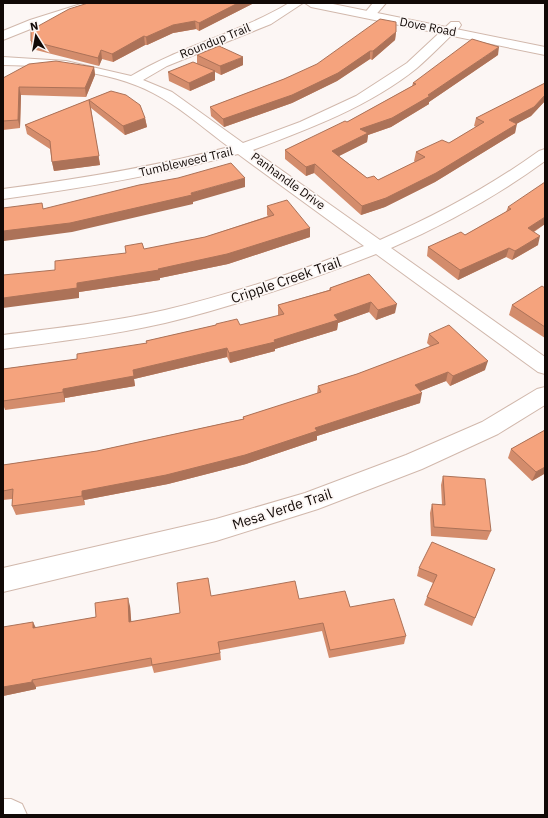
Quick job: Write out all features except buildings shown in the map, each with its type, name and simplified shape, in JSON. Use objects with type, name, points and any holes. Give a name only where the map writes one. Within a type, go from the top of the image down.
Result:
[{"type":"street","points":[[3,36],[34,23],[96,3]]},
{"type":"street","name":"Roundup Trail","points":[[133,80],[162,63],[266,21],[297,3]]},
{"type":"street","name":"Dove Road","points":[[311,3],[375,9]]},
{"type":"street","name":"Dove Road","points":[[347,3],[545,51]]},
{"type":"street","name":"Dove Road","points":[[452,28],[545,43]]},
{"type":"street","name":"Tumbleweed Trail","points":[[3,194],[83,184],[226,154],[287,133],[341,109],[388,82],[411,66],[452,28]]},
{"type":"street","name":"Panhandle Drive","points":[[3,61],[24,61],[82,67],[133,80],[167,95],[379,246],[545,367]]},
{"type":"street","name":"Cripple Creek Trail","points":[[3,342],[80,332],[147,320],[229,299],[333,265],[438,221],[491,190],[545,154]]},
{"type":"street","name":"Mesa Verde Trail","points":[[3,580],[216,530],[309,502],[414,462],[490,428],[545,395]]},
{"type":"street","points":[[4,815],[11,815]]}]
